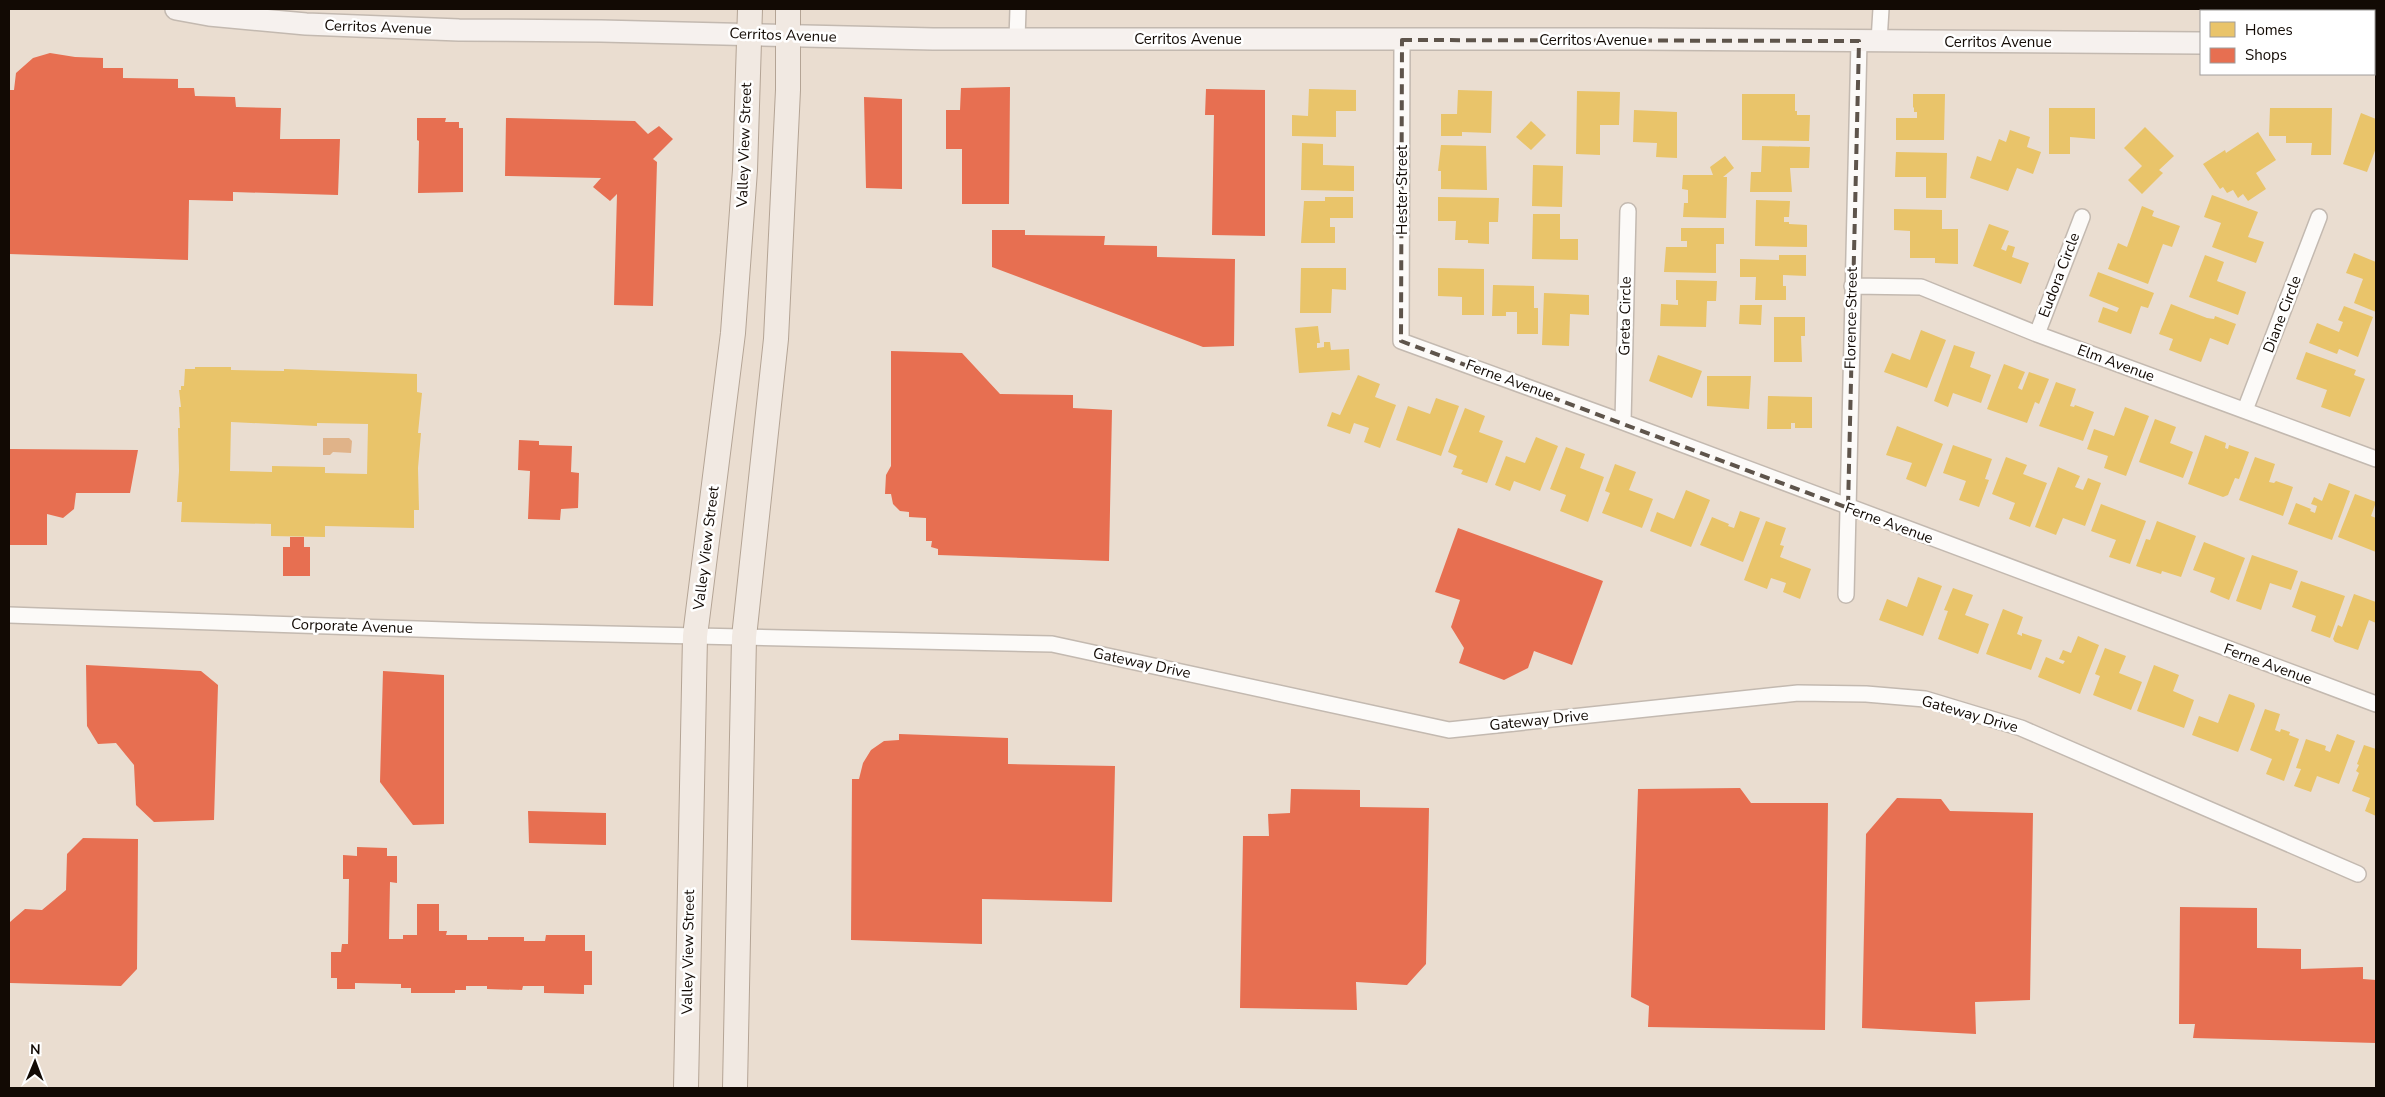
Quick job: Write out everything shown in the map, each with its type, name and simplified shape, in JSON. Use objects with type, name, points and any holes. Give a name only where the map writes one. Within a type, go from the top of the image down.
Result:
[{"type":"main road","name":"Cerritos Avenue","points":[[176,9],[209,15],[306,24],[459,30],[749,34],[914,39],[2200,43]]},
{"type":"main road","name":"Valley View Street","points":[[686,1088],[695,636],[733,333],[745,170],[750,9]]},
{"type":"main road","points":[[735,1088],[744,637],[776,339],[788,90],[788,9]]},
{"type":"street","points":[[1017,39],[1018,9]]},
{"type":"street","name":"Florence Street","points":[[1846,595],[1852,286],[1869,41],[1881,9]]},
{"type":"street","name":"Hester Street","points":[[1401,341],[1402,40]]},
{"type":"street","name":"Greta Circle","points":[[1623,422],[1628,211]]},
{"type":"street","name":"Eudora Circle","points":[[2037,334],[2082,217]]},
{"type":"street","name":"Diane Circle","points":[[2246,410],[2319,217]]},
{"type":"street","name":"Elm Avenue","points":[[1852,286],[1920,287],[2037,334],[2376,459]]},
{"type":"street","name":"Ferne Avenue","points":[[1401,341],[1623,422],[1848,508],[2376,704]]},
{"type":"street","name":"Corporate Avenue","points":[[9,615],[695,636]]},
{"type":"street","name":"Gateway Drive","points":[[695,636],[1052,644],[1449,730],[1798,693],[1866,694],[1925,699],[2021,728],[2358,874]]},
{"type":"highlighted area","points":[[1402,40],[1859,41],[1848,508],[1401,341]]},
{"type":"shaded area","points":[[323,438],[349,438],[352,441],[351,453],[333,452],[330,455],[323,455]]},
{"type":"building: Homes","points":[[1309,89],[1356,90],[1356,111],[1336,111],[1336,137],[1292,136],[1292,115],[1308,116]]},
{"type":"building: Homes","points":[[1458,90],[1492,91],[1491,133],[1462,132],[1462,136],[1441,136],[1441,114],[1457,114]]},
{"type":"building: Homes","points":[[1577,91],[1620,92],[1619,125],[1600,125],[1600,155],[1576,154]]},
{"type":"building: Homes","points":[[1742,94],[1795,94],[1795,111],[1797,111],[1797,115],[1810,115],[1809,141],[1742,140]]},
{"type":"building: Homes","points":[[1913,94],[1945,94],[1944,140],[1896,140],[1896,118],[1917,118],[1917,112],[1914,112],[1913,107]]},
{"type":"building: Homes","points":[[2049,108],[2095,108],[2095,139],[2070,137],[2070,154],[2049,154]]},
{"type":"building: Homes","points":[[2270,108],[2332,108],[2331,155],[2311,155],[2312,143],[2286,143],[2286,136],[2269,136]]},
{"type":"building: Homes","points":[[1634,110],[1677,112],[1677,158],[1656,157],[1657,143],[1633,142]]},
{"type":"building: Homes","points":[[2361,113],[2376,119],[2376,148],[2367,172],[2343,164]]},
{"type":"building: Homes","points":[[1531,121],[1546,135],[1531,150],[1516,137]]},
{"type":"building: Homes","points":[[2145,127],[2174,156],[2159,170],[2163,173],[2142,194],[2128,180],[2142,166],[2124,148]]},
{"type":"building: Homes","points":[[2010,130],[2030,137],[2027,147],[2041,152],[2033,174],[2017,168],[2008,191],[1970,178],[1977,156],[1991,161],[1999,139],[2006,142]]},
{"type":"building: Homes","points":[[2258,132],[2276,160],[2256,173],[2266,189],[2248,201],[2243,194],[2238,198],[2233,190],[2227,193],[2223,187],[2220,189],[2203,164],[2225,150],[2226,153]]},
{"type":"building: Homes","points":[[1302,143],[1323,144],[1323,165],[1354,166],[1354,191],[1301,190]]},
{"type":"building: Homes","points":[[1441,145],[1486,146],[1487,190],[1441,189],[1441,171],[1438,171]]},
{"type":"building: Homes","points":[[1762,146],[1810,147],[1809,168],[1790,168],[1792,192],[1750,192],[1751,172],[1761,172]]},
{"type":"building: Homes","points":[[1896,152],[1947,153],[1946,198],[1926,198],[1926,177],[1895,177]]},
{"type":"building: Homes","points":[[1725,156],[1734,168],[1723,177],[1727,177],[1726,218],[1683,217],[1684,203],[1688,203],[1688,190],[1682,189],[1683,175],[1713,175],[1710,167]]},
{"type":"building: Homes","points":[[1533,165],[1563,166],[1562,207],[1532,206]]},
{"type":"building: Homes","points":[[2212,195],[2258,212],[2248,237],[2264,242],[2256,263],[2212,247],[2221,223],[2204,217]]},
{"type":"building: Homes","points":[[1325,197],[1353,197],[1353,218],[1330,218],[1330,227],[1335,227],[1335,243],[1301,243],[1304,201],[1325,201]]},
{"type":"building: Homes","points":[[1438,197],[1499,198],[1498,222],[1489,222],[1489,244],[1468,243],[1468,240],[1455,240],[1456,221],[1438,221]]},
{"type":"building: Homes","points":[[1756,200],[1790,201],[1789,217],[1784,217],[1784,222],[1807,225],[1807,247],[1755,246]]},
{"type":"building: Homes","points":[[2142,206],[2154,211],[2152,216],[2180,226],[2172,247],[2163,244],[2148,284],[2108,269],[2118,243],[2127,247]]},
{"type":"building: Homes","points":[[1894,209],[1942,210],[1942,229],[1958,229],[1958,264],[1935,263],[1935,258],[1910,258],[1910,231],[1894,230]]},
{"type":"building: Homes","points":[[1533,214],[1560,214],[1560,239],[1578,239],[1578,260],[1532,259]]},
{"type":"building: Homes","points":[[1989,224],[2009,231],[2001,249],[2006,251],[2008,245],[2015,247],[2012,257],[2029,263],[2021,284],[1973,266]]},
{"type":"building: Homes","points":[[1681,228],[1724,228],[1724,244],[1716,244],[1716,273],[1664,272],[1666,247],[1687,247],[1687,241],[1681,241]]},
{"type":"building: Homes","points":[[2354,253],[2376,262],[2376,312],[2354,303],[2363,279],[2346,273]]},
{"type":"building: Homes","points":[[1779,255],[1806,255],[1806,276],[1783,275],[1783,286],[1786,286],[1786,300],[1755,300],[1756,277],[1740,277],[1740,259],[1779,260]]},
{"type":"building: Homes","points":[[2205,255],[2224,262],[2217,281],[2246,292],[2238,315],[2189,297]]},
{"type":"building: Homes","points":[[1301,268],[1346,268],[1346,290],[1332,289],[1331,313],[1300,313]]},
{"type":"building: Homes","points":[[1438,268],[1484,269],[1484,315],[1462,315],[1462,297],[1438,296]]},
{"type":"building: Homes","points":[[2098,272],[2154,293],[2148,308],[2141,306],[2131,334],[2098,322],[2103,307],[2117,312],[2119,308],[2089,296]]},
{"type":"building: Homes","points":[[1676,280],[1717,281],[1716,301],[1707,301],[1706,327],[1660,326],[1661,304],[1678,305],[1678,300],[1676,300]]},
{"type":"building: Homes","points":[[1493,285],[1534,286],[1534,308],[1538,308],[1538,334],[1517,334],[1517,312],[1506,312],[1506,316],[1492,316]]},
{"type":"building: Homes","points":[[1544,293],[1589,295],[1589,315],[1570,314],[1569,346],[1542,345]]},
{"type":"building: Homes","points":[[2171,304],[2207,318],[2214,319],[2215,316],[2236,324],[2228,345],[2210,338],[2201,362],[2169,350],[2173,339],[2159,334]]},
{"type":"building: Homes","points":[[1740,305],[1762,305],[1761,325],[1739,324]]},
{"type":"building: Homes","points":[[2344,306],[2373,317],[2358,357],[2339,349],[2337,354],[2309,343],[2317,323],[2339,332],[2343,322],[2338,320]]},
{"type":"building: Homes","points":[[1774,317],[1805,317],[1805,336],[1801,336],[1802,362],[1774,362]]},
{"type":"building: Homes","points":[[1318,326],[1320,343],[1317,343],[1317,348],[1324,347],[1324,342],[1330,342],[1331,350],[1349,349],[1350,370],[1299,373],[1295,328]]},
{"type":"building: Homes","points":[[1921,330],[1946,340],[1927,388],[1884,372],[1892,353],[1910,360]]},
{"type":"building: Homes","points":[[1954,345],[1975,352],[1970,367],[1991,375],[1981,403],[1953,393],[1948,407],[1934,401]]},
{"type":"building: Homes","points":[[2306,352],[2356,370],[2354,375],[2365,379],[2350,417],[2321,407],[2327,390],[2296,379]]},
{"type":"building: Homes","points":[[1658,355],[1702,371],[1692,398],[1649,381]]},
{"type":"building: Homes","points":[[2004,364],[2025,372],[2018,388],[2022,390],[2029,372],[2049,379],[2039,404],[2035,402],[2027,423],[1987,409]]},
{"type":"building: Homes","points":[[195,367],[231,367],[231,370],[284,371],[284,369],[417,374],[417,392],[422,393],[418,433],[421,433],[418,468],[419,510],[414,510],[414,528],[325,526],[325,537],[271,536],[271,524],[181,522],[182,502],[177,502],[179,471],[178,428],[180,428],[179,407],[181,407],[179,390],[181,390],[181,386],[184,386],[185,369],[195,369]],"holes":[[[231,422],[317,426],[317,423],[368,424],[367,474],[325,473],[325,467],[272,466],[272,472],[230,471]]]},
{"type":"building: Homes","points":[[1358,375],[1380,384],[1375,397],[1396,405],[1380,448],[1364,442],[1369,428],[1354,423],[1350,434],[1327,426],[1332,412],[1340,415]]},
{"type":"building: Homes","points":[[1707,376],[1751,376],[1749,409],[1707,406]]},
{"type":"building: Homes","points":[[2056,382],[2076,389],[2070,406],[2074,407],[2075,405],[2094,412],[2083,441],[2039,426]]},
{"type":"building: Homes","points":[[1768,396],[1812,397],[1812,428],[1795,428],[1795,423],[1791,423],[1791,429],[1767,429]]},
{"type":"building: Homes","points":[[1436,398],[1459,406],[1441,456],[1396,440],[1408,406],[1430,414]]},
{"type":"building: Homes","points":[[2125,407],[2149,416],[2126,476],[2104,468],[2108,456],[2087,449],[2094,429],[2114,436]]},
{"type":"building: Homes","points":[[1465,408],[1485,416],[1479,432],[1503,441],[1487,483],[1461,474],[1463,470],[1453,467],[1457,456],[1448,452]]},
{"type":"building: Homes","points":[[2155,419],[2176,427],[2170,443],[2193,452],[2183,478],[2139,462]]},
{"type":"building: Homes","points":[[1897,426],[1943,444],[1926,487],[1906,479],[1912,463],[1886,455]]},
{"type":"building: Homes","points":[[2205,435],[2226,443],[2225,448],[2228,449],[2229,445],[2249,452],[2239,479],[2235,478],[2228,495],[2223,497],[2188,484]]},
{"type":"building: Homes","points":[[1536,437],[1558,446],[1540,491],[1514,481],[1510,491],[1495,485],[1506,456],[1525,463]]},
{"type":"building: Homes","points":[[1953,445],[1992,459],[1985,479],[1989,480],[1979,507],[1959,500],[1966,481],[1943,473]]},
{"type":"building: Homes","points":[[1566,447],[1585,454],[1580,468],[1604,477],[1588,522],[1560,511],[1566,495],[1550,489]]},
{"type":"building: Homes","points":[[2006,457],[2027,465],[2023,474],[2047,483],[2030,527],[2009,519],[2015,503],[1992,494]]},
{"type":"building: Homes","points":[[2255,457],[2275,464],[2269,482],[2274,483],[2276,481],[2293,487],[2283,516],[2239,500]]},
{"type":"building: Homes","points":[[1615,464],[1636,472],[1629,490],[1653,499],[1642,528],[1602,513],[1610,493],[1605,491]]},
{"type":"building: Homes","points":[[2058,467],[2080,476],[2075,487],[2083,490],[2088,478],[2101,483],[2085,526],[2063,518],[2056,535],[2035,527]]},
{"type":"building: Homes","points":[[2329,483],[2350,491],[2332,540],[2288,524],[2296,503],[2311,509],[2310,511],[2315,513],[2317,506],[2311,504],[2314,497],[2322,501]]},
{"type":"building: Homes","points":[[1686,490],[1710,500],[1691,547],[1650,531],[1657,512],[1674,519]]},
{"type":"building: Homes","points":[[2355,494],[2376,502],[2371,516],[2376,518],[2376,552],[2338,537]]},
{"type":"building: Homes","points":[[2101,504],[2146,521],[2130,564],[2109,557],[2116,540],[2091,531]]},
{"type":"building: Homes","points":[[1740,511],[1760,518],[1743,562],[1700,545],[1712,517],[1734,528]]},
{"type":"building: Homes","points":[[1766,521],[1786,528],[1780,545],[1784,546],[1780,557],[1811,569],[1800,599],[1783,592],[1786,583],[1771,578],[1767,589],[1744,580]]},
{"type":"building: Homes","points":[[2157,521],[2196,536],[2181,577],[2162,571],[2161,574],[2136,566],[2146,539],[2150,540]]},
{"type":"building: Homes","points":[[2204,542],[2245,558],[2229,600],[2210,592],[2215,578],[2193,570]]},
{"type":"building: Homes","points":[[2252,555],[2298,571],[2291,590],[2270,583],[2261,610],[2236,601]]},
{"type":"building: Homes","points":[[1918,577],[1942,586],[1923,636],[1879,620],[1887,599],[1907,607]]},
{"type":"building: Homes","points":[[2301,581],[2345,596],[2330,638],[2311,631],[2316,616],[2292,607]]},
{"type":"building: Homes","points":[[1953,588],[1973,595],[1965,615],[1989,624],[1978,654],[1938,639],[1948,611],[1944,610]]},
{"type":"building: Homes","points":[[2354,594],[2376,602],[2376,623],[2369,620],[2358,650],[2335,642],[2333,639],[2338,625],[2342,627]]},
{"type":"building: Homes","points":[[2003,609],[2023,617],[2017,634],[2022,636],[2022,633],[2042,640],[2031,670],[1986,654]]},
{"type":"building: Homes","points":[[2078,636],[2099,645],[2080,694],[2038,677],[2046,657],[2063,664],[2065,661],[2059,659],[2063,650],[2071,653]]},
{"type":"building: Homes","points":[[2105,648],[2126,656],[2119,673],[2142,682],[2131,710],[2093,695],[2100,676],[2095,674]]},
{"type":"building: Homes","points":[[2154,665],[2179,675],[2173,691],[2194,700],[2184,728],[2137,711]]},
{"type":"building: Homes","points":[[2229,694],[2254,703],[2255,706],[2238,752],[2192,735],[2199,716],[2218,723]]},
{"type":"building: Homes","points":[[2265,709],[2280,714],[2275,730],[2280,732],[2281,729],[2290,732],[2289,735],[2299,739],[2284,781],[2266,774],[2272,759],[2250,750]]},
{"type":"building: Homes","points":[[2337,734],[2355,741],[2339,784],[2317,776],[2311,792],[2294,786],[2301,769],[2296,768],[2306,739],[2326,746],[2325,750],[2330,752]]},
{"type":"building: Homes","points":[[2364,745],[2376,749],[2376,816],[2365,811],[2370,798],[2352,791],[2359,773],[2356,771],[2359,765],[2357,764]]},
{"type":"building: Shops","points":[[50,53],[75,57],[103,58],[103,68],[123,68],[123,78],[178,79],[178,88],[194,88],[195,96],[235,97],[236,107],[281,108],[280,139],[340,139],[338,195],[233,192],[233,201],[189,200],[188,260],[9,254],[9,90],[14,90],[16,73],[33,58]]},
{"type":"building: Shops","points":[[1010,87],[1009,204],[962,204],[962,149],[946,149],[946,110],[960,110],[961,88]]},
{"type":"building: Shops","points":[[1206,89],[1265,90],[1265,236],[1212,235],[1214,115],[1205,115]]},
{"type":"building: Shops","points":[[864,97],[902,99],[902,189],[866,188]]},
{"type":"building: Shops","points":[[417,118],[446,118],[445,122],[459,122],[459,128],[463,128],[463,192],[418,193],[419,141],[417,140]]},
{"type":"building: Shops","points":[[506,118],[635,121],[648,134],[659,126],[673,139],[653,159],[657,162],[653,306],[614,305],[617,194],[610,201],[593,187],[601,178],[505,176]]},
{"type":"building: Shops","points":[[992,230],[1025,230],[1025,235],[1105,236],[1104,245],[1157,246],[1157,257],[1235,259],[1234,346],[1203,347],[992,267]]},
{"type":"building: Shops","points":[[891,351],[962,353],[1000,394],[1073,395],[1073,408],[1112,410],[1109,561],[938,555],[938,549],[931,547],[932,541],[926,541],[926,518],[909,517],[909,512],[900,511],[893,504],[891,494],[885,494],[886,475],[891,466]]},
{"type":"building: Shops","points":[[519,440],[539,441],[539,445],[572,446],[571,472],[579,473],[578,508],[561,509],[560,520],[528,519],[530,471],[518,470]]},
{"type":"building: Shops","points":[[9,449],[138,450],[130,493],[76,493],[74,509],[63,518],[47,514],[47,545],[9,545]]},
{"type":"building: Shops","points":[[1458,528],[1603,581],[1572,665],[1534,651],[1528,668],[1504,680],[1459,663],[1464,648],[1451,627],[1460,600],[1435,592]]},
{"type":"building: Shops","points":[[290,537],[304,537],[304,547],[310,547],[310,576],[283,576],[283,547],[290,547]]},
{"type":"building: Shops","points":[[86,665],[201,671],[218,685],[214,820],[154,822],[136,805],[134,765],[116,743],[98,744],[87,726]]},
{"type":"building: Shops","points":[[383,671],[444,675],[444,824],[413,825],[380,782]]},
{"type":"building: Shops","points":[[899,734],[1008,738],[1008,764],[1115,766],[1112,902],[982,899],[982,944],[851,940],[852,779],[859,779],[863,763],[871,750],[884,741],[899,740]]},
{"type":"building: Shops","points":[[1740,788],[1751,803],[1828,803],[1825,1030],[1648,1027],[1649,1006],[1631,997],[1638,789]]},
{"type":"building: Shops","points":[[1291,789],[1360,790],[1360,807],[1429,808],[1426,964],[1407,985],[1356,982],[1357,1010],[1240,1008],[1243,836],[1269,836],[1268,814],[1290,813]]},
{"type":"building: Shops","points":[[1897,798],[1941,799],[1950,811],[2033,813],[2030,1000],[1975,1002],[1976,1034],[1862,1028],[1866,834]]},
{"type":"building: Shops","points":[[528,811],[606,813],[606,845],[529,843]]},
{"type":"building: Shops","points":[[83,838],[138,839],[137,969],[121,986],[10,983],[10,922],[25,909],[42,910],[66,890],[67,854]]},
{"type":"building: Shops","points":[[357,847],[387,848],[387,856],[397,856],[397,883],[390,882],[389,939],[403,939],[403,935],[417,935],[417,904],[439,904],[439,931],[447,931],[446,935],[467,935],[467,940],[488,940],[488,937],[524,937],[524,941],[545,941],[546,935],[585,935],[585,951],[592,951],[592,985],[584,985],[584,994],[544,993],[544,986],[523,986],[522,990],[466,986],[466,990],[455,990],[455,993],[411,993],[411,988],[401,988],[401,984],[355,983],[355,989],[337,989],[337,978],[331,978],[331,952],[341,952],[342,944],[348,944],[349,879],[343,879],[343,855],[357,856]]},
{"type":"building: Shops","points":[[2180,907],[2257,908],[2257,948],[2301,949],[2301,969],[2363,967],[2363,979],[2376,980],[2376,1043],[2193,1038],[2195,1024],[2179,1024]]}]
